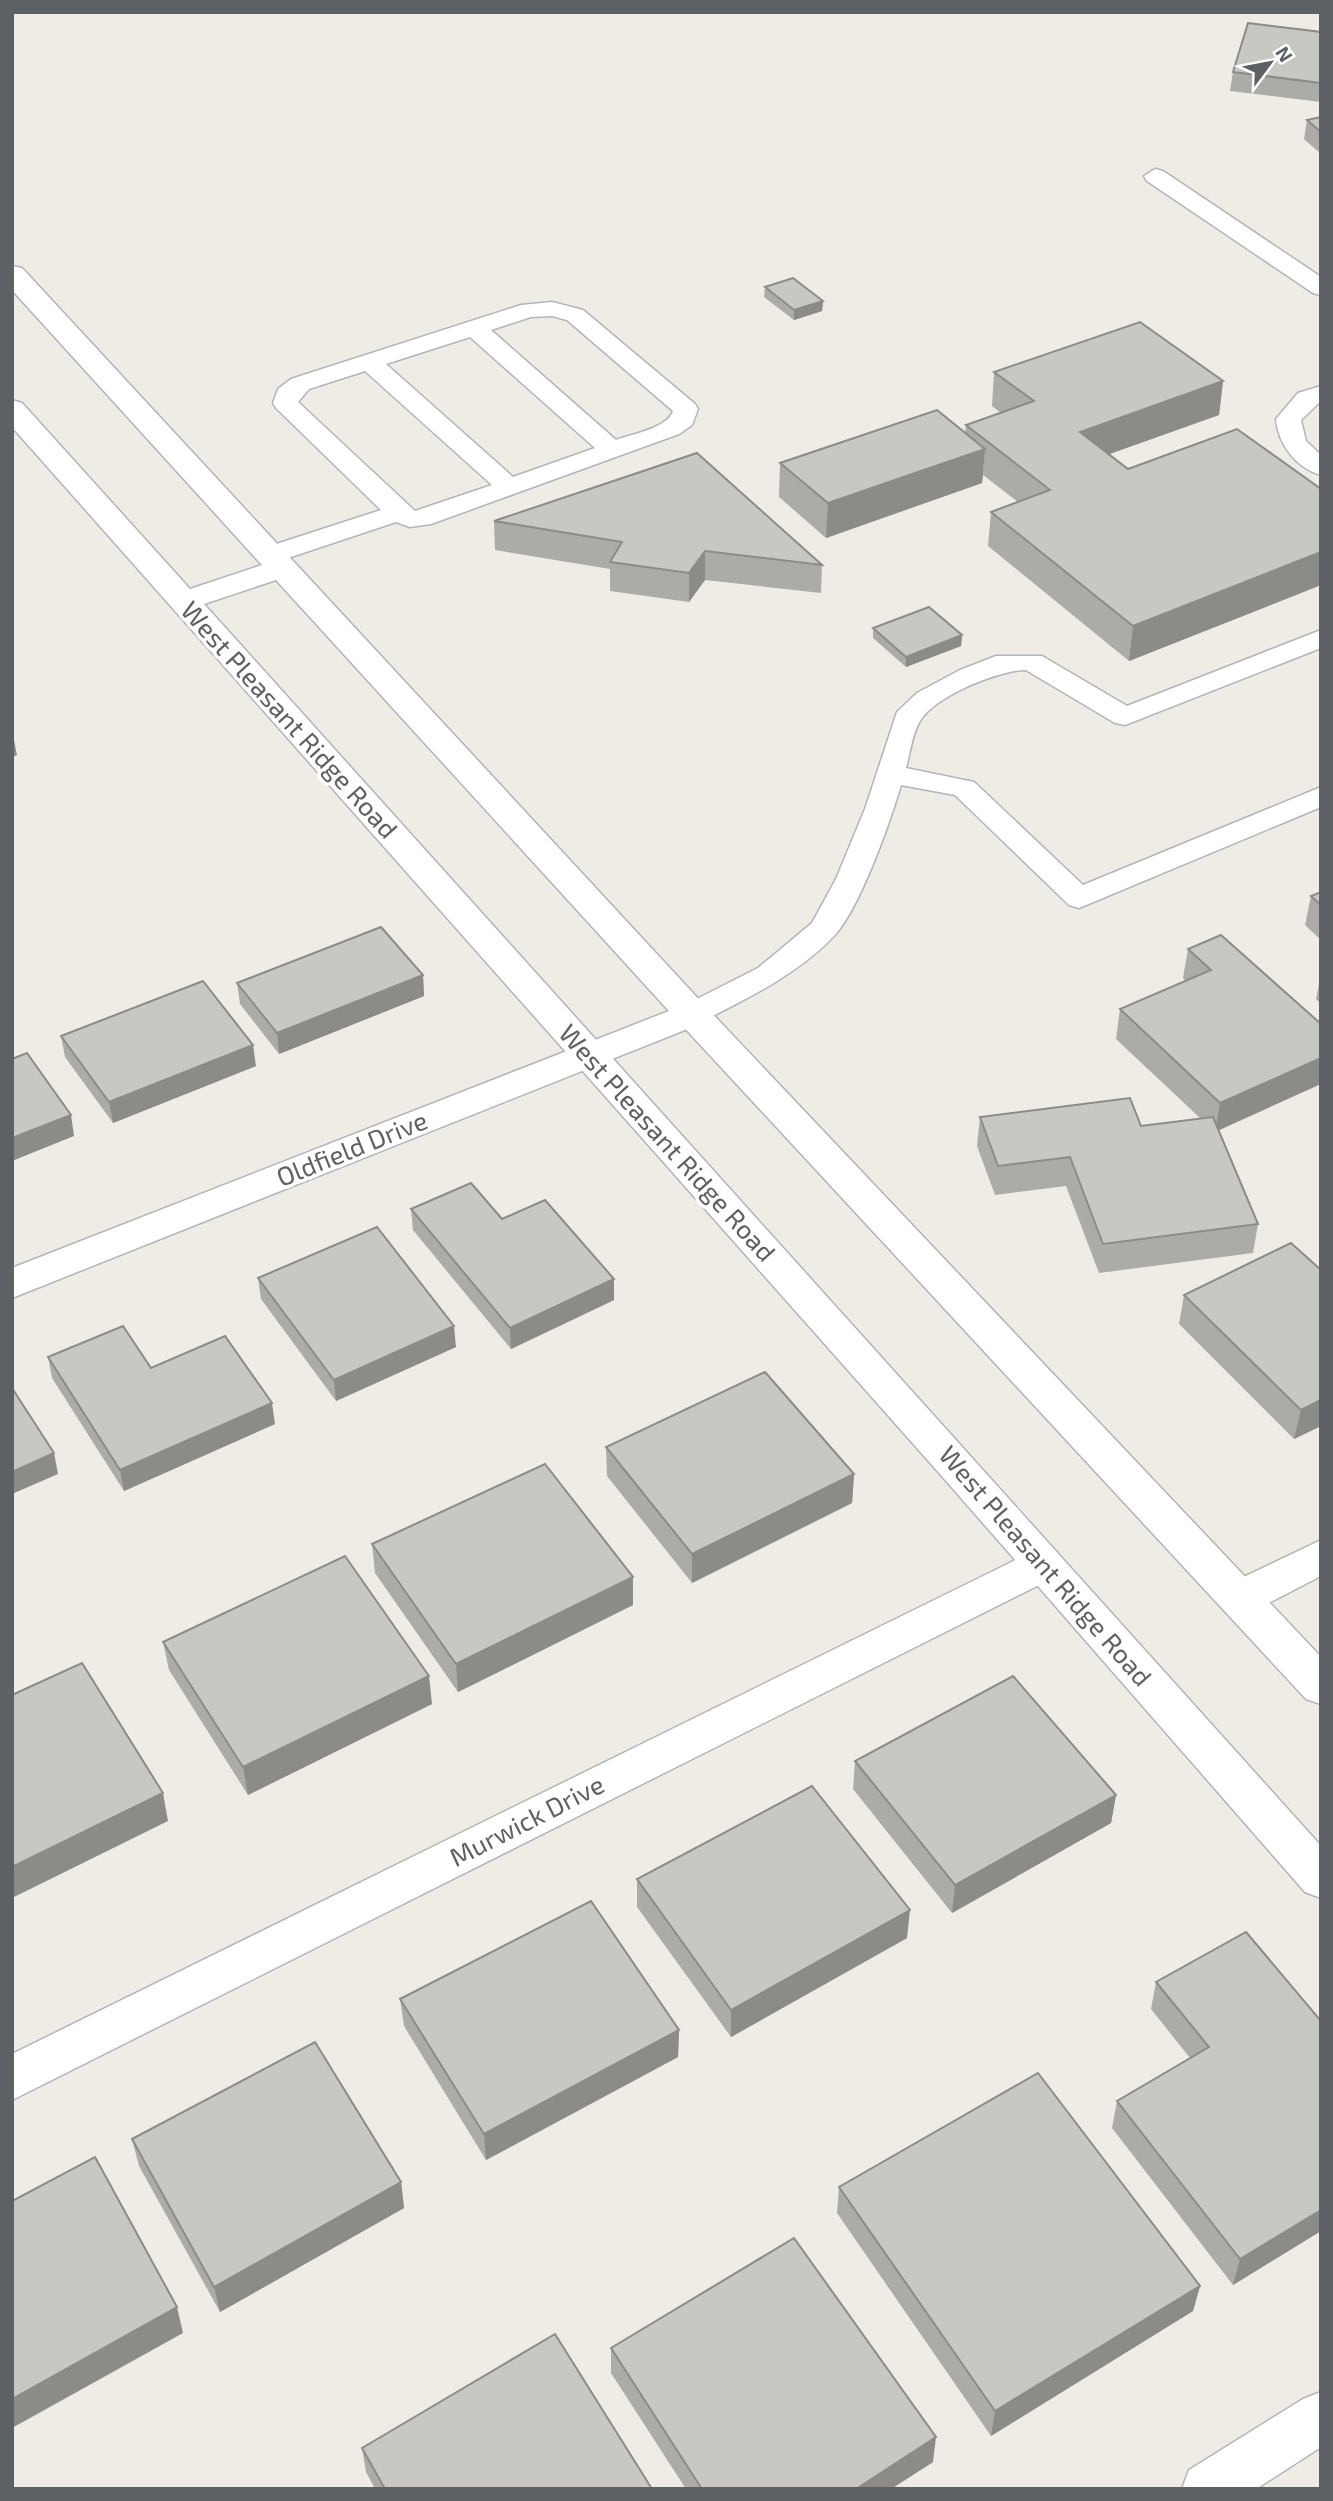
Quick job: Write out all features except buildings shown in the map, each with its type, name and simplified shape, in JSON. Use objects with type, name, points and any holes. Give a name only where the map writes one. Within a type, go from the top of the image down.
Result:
[{"type":"main road","points":[[12,274],[692,1014],[1321,1686]]},
{"type":"main road","name":"West Pleasant Ridge Road","points":[[12,410],[962,1471],[1321,1878]]},
{"type":"main road","points":[[183,601],[276,562]]},
{"type":"main road","name":"Oldfield Drive","points":[[12,1284],[692,1014]]},
{"type":"main road","points":[[1240,1598],[1321,1556]]},
{"type":"main road","name":"Murwick Drive","points":[[12,2078],[1042,1564]]},
{"type":"main road","points":[[1208,2489],[1321,2417]]},
{"type":"lane","points":[[1155,176],[1321,288]]},
{"type":"lane","points":[[552,309],[575,315],[686,409],[682,420],[670,429],[422,519],[410,519],[398,513],[285,403],[287,394],[300,384],[369,362],[529,310],[552,309]]},
{"type":"lane","points":[[474,328],[613,450]]},
{"type":"lane","points":[[369,362],[509,487]]},
{"type":"lane","points":[[1321,393],[1307,398],[1288,419],[1289,436],[1321,467]]},
{"type":"lane","points":[[276,562],[398,513]]},
{"type":"lane","points":[[692,1014],[769,975],[824,929],[851,879],[907,718],[927,699],[970,676],[1006,662],[1032,662],[1125,717],[1321,638]]},
{"type":"lane","points":[[889,774],[964,789],[1079,898],[1321,796]]}]
